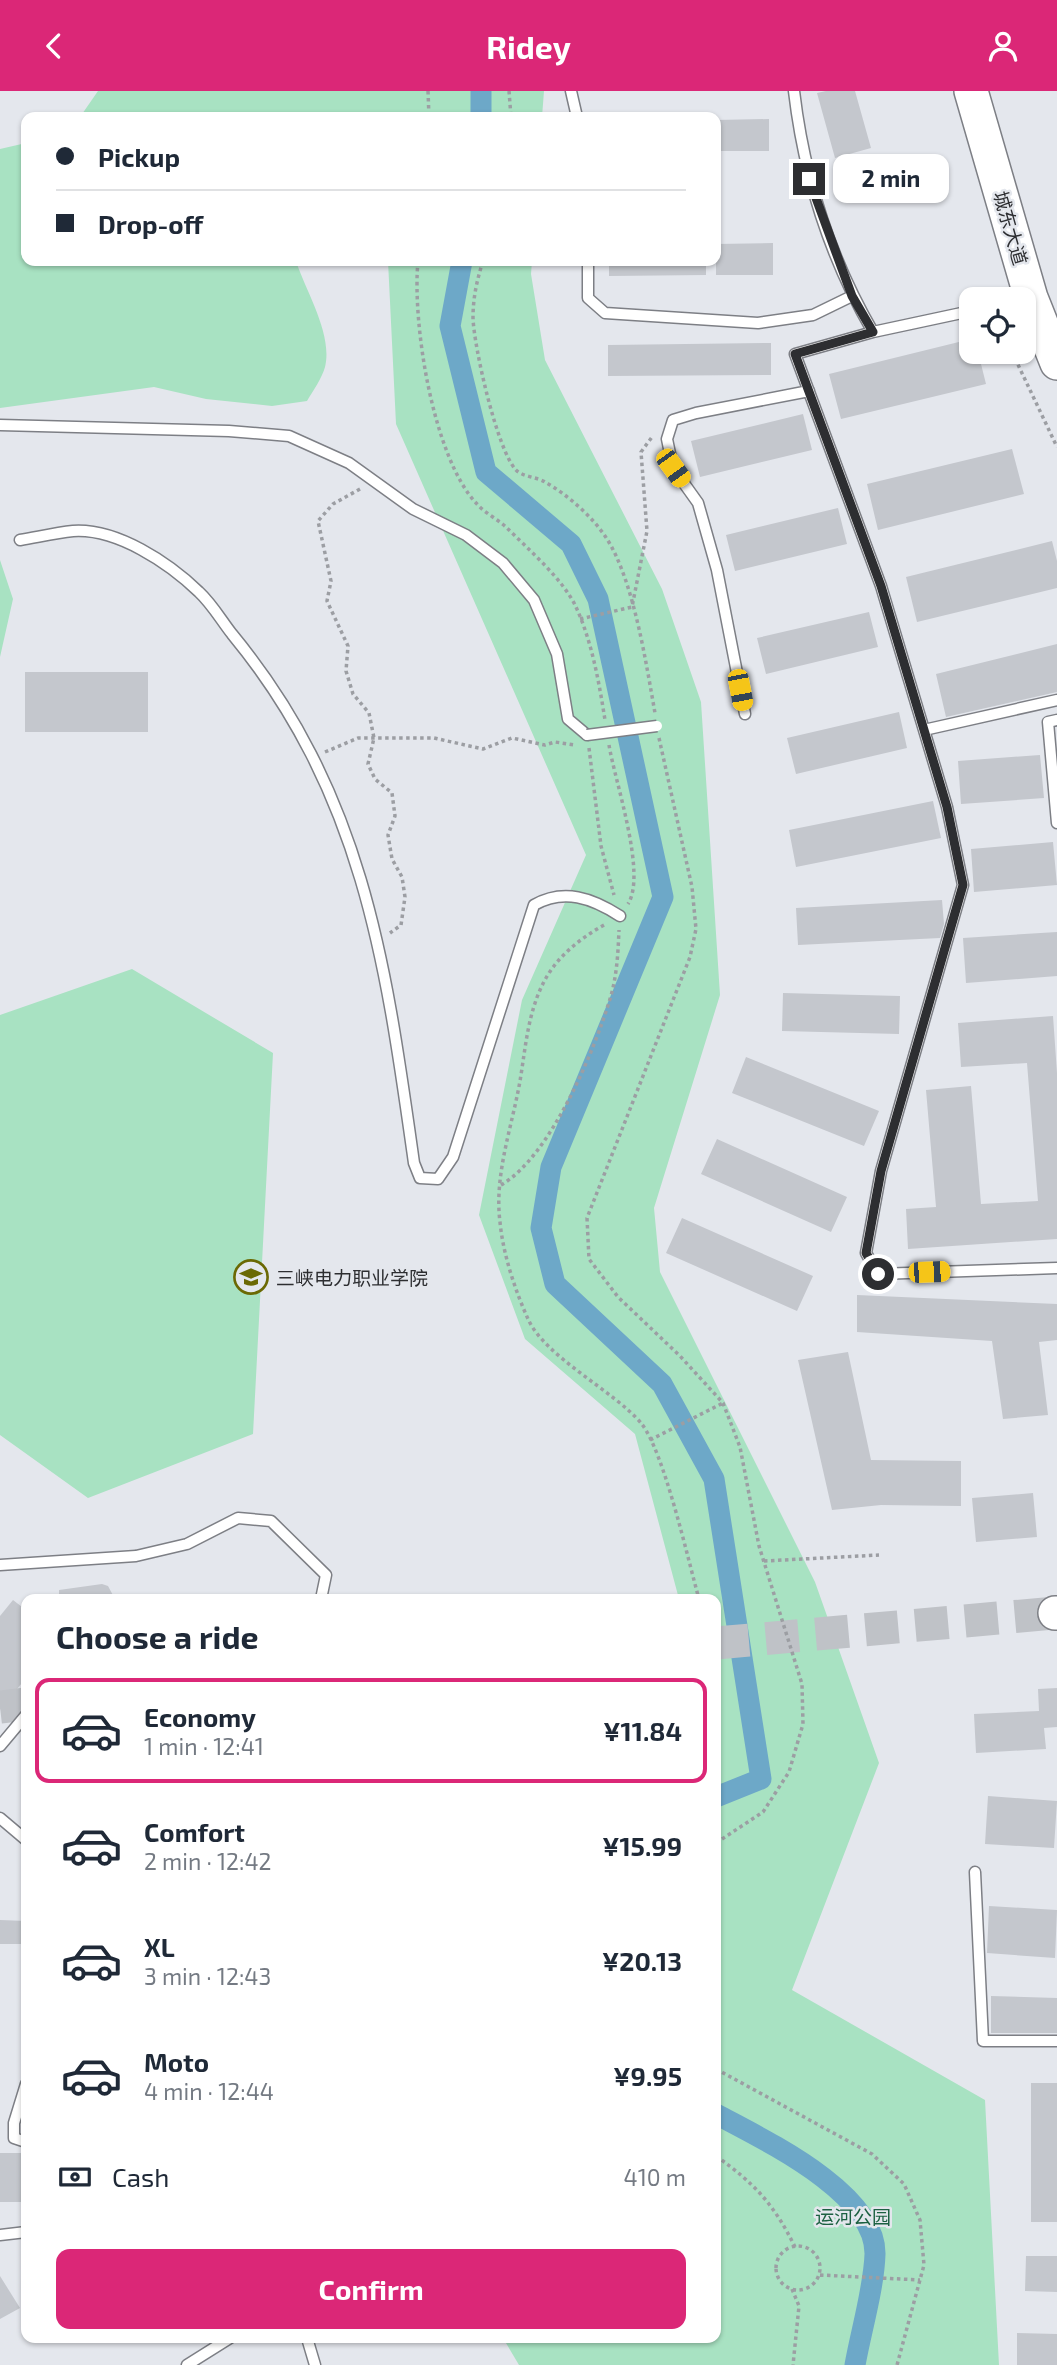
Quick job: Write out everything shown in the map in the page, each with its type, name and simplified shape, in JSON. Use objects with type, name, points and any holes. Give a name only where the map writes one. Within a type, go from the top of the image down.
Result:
[{"type":"main road","name":"城东大道","points":[[971,91],[1057,363]]},
{"type":"main road","name":"城东大道","points":[[991,91],[1037,302]]},
{"type":"lane","points":[[571,91],[576,112]]},
{"type":"lane","points":[[793,91],[799,138],[814,200],[852,296],[873,332]]},
{"type":"lane","points":[[588,266],[589,298],[605,313],[758,323],[813,315],[852,296]]},
{"type":"lane","points":[[959,314],[873,332],[795,354],[881,586],[947,807],[963,885],[881,1171],[866,1253],[878,1274],[1057,1268]]},
{"type":"lane","points":[[745,714],[717,570],[698,503],[673,468],[667,439],[673,420],[809,391]]},
{"type":"lane","points":[[0,425],[229,431],[289,436],[349,463],[413,509],[466,535],[503,563],[534,600],[556,655],[568,719],[587,735],[657,726]]},
{"type":"lane","points":[[20,540],[75,531],[108,536],[155,558],[200,593],[261,669],[298,725],[342,817],[369,902],[414,1163],[420,1178],[438,1179],[453,1157],[534,905],[552,895],[598,902],[620,916]]},
{"type":"lane","points":[[924,730],[1057,700]]},
{"type":"lane","points":[[1057,720],[1048,722],[1057,823]]},
{"type":"lane","points":[[0,1565],[136,1556],[187,1544],[238,1518],[271,1521],[326,1575],[322,1594]]},
{"type":"lane","points":[[0,1746],[21,1721]]},
{"type":"lane","points":[[0,1818],[21,1836]]},
{"type":"lane","points":[[975,1872],[983,2041],[1057,2041]]},
{"type":"lane","points":[[21,2099],[13,2123],[13,2138],[21,2140]]},
{"type":"lane","points":[[0,2235],[21,2233]]},
{"type":"lane","points":[[187,2365],[222,2343]]},
{"type":"lane","points":[[308,2343],[315,2365]]},
{"type":"path","points":[[428,91],[429,112]]},
{"type":"path","points":[[509,91],[511,112]]},
{"type":"path","points":[[418,266],[416,281],[428,383],[454,468],[477,504],[503,524],[545,567],[575,605],[598,677],[606,728]]},
{"type":"path","points":[[481,266],[474,289],[473,321],[478,353],[502,446],[517,472],[544,481],[580,507],[608,540],[632,607],[645,655],[657,726],[692,887],[696,929],[690,957],[587,1219],[589,1259],[618,1297],[680,1356],[723,1403],[740,1447],[764,1561],[802,1684],[803,1724],[789,1772],[763,1812],[721,1840]]},
{"type":"path","points":[[1018,364],[1057,447]]},
{"type":"path","points":[[632,607],[647,531],[641,452],[650,439],[673,420]]},
{"type":"path","points":[[374,481],[332,504],[318,521],[331,582],[327,601],[348,646],[346,671],[353,694],[369,713],[374,738],[369,764],[375,779],[392,793],[395,816],[388,835],[392,859],[402,877],[405,897],[401,925],[377,943]]},
{"type":"path","points":[[580,619],[632,607]]},
{"type":"path","points":[[313,757],[358,738],[434,738],[468,748],[483,749],[512,738],[545,745],[555,742],[576,745],[587,735]]},
{"type":"path","points":[[501,1185],[517,1176],[552,1134],[610,999],[618,960],[620,916],[601,846],[587,735]]},
{"type":"path","points":[[608,741],[635,871],[633,897],[620,916],[584,936],[562,956],[547,977],[536,1000],[525,1042],[501,1185],[499,1222],[514,1281],[529,1322],[560,1356],[642,1423],[657,1454],[698,1594]]},
{"type":"path","points":[[650,1440],[723,1403]]},
{"type":"path","points":[[764,1561],[879,1555]]},
{"type":"path","points":[[721,2072],[872,2154],[904,2184],[920,2220],[924,2265],[897,2365]]},
{"type":"path","points":[[721,2160],[751,2181],[780,2217],[795,2247]]},
{"type":"path","points":[[792,2289],[812,2286],[820,2274],[819,2260],[815,2254],[803,2247],[795,2247],[782,2253],[776,2267],[780,2280],[792,2289],[799,2306],[793,2365]]},
{"type":"path","points":[[820,2274],[920,2280]]},
{"type":"green space","points":[[98,91],[544,91],[542,112],[83,112]]},
{"type":"green space","points":[[21,144],[21,266],[298,266],[322,327],[326,354],[324,371],[307,401],[272,406],[206,399],[154,387],[0,408],[0,149]]},
{"type":"green space","name":"运河公园","points":[[388,266],[532,266],[545,360],[662,589],[701,702],[720,995],[654,1208],[660,1272],[815,1582],[879,1763],[792,1990],[985,2100],[999,2365],[519,2365],[506,2343],[721,2343],[721,1594],[678,1594],[635,1434],[525,1339],[479,1215],[522,1000],[586,855],[396,424]]},
{"type":"green space","points":[[0,560],[13,599],[0,657]]},
{"type":"green space","points":[[132,969],[273,1053],[253,1434],[88,1498],[0,1435],[0,1015]]},
{"type":"building","points":[[855,91],[871,148],[835,158],[817,93]]},
{"type":"building","points":[[769,119],[769,151],[721,151],[721,120]]},
{"type":"building","points":[[773,243],[773,275],[716,275],[716,266],[721,266],[721,244]]},
{"type":"building","points":[[609,266],[706,266],[706,275],[609,276]]},
{"type":"building","points":[[959,342],[959,364],[981,364],[986,384],[841,419],[829,374]]},
{"type":"building","points":[[771,343],[771,375],[608,376],[608,345]]},
{"type":"building","points":[[803,414],[812,450],[700,477],[691,441]]},
{"type":"building","points":[[1012,449],[1024,494],[878,530],[867,484]]},
{"type":"building","points":[[838,508],[847,544],[735,571],[726,535]]},
{"type":"building","points":[[1052,541],[1057,561],[1057,588],[917,622],[906,577]]},
{"type":"building","points":[[869,612],[878,647],[766,674],[757,638]]},
{"type":"building","points":[[1057,644],[1057,692],[946,717],[936,674]]},
{"type":"building","points":[[25,672],[148,672],[148,732],[25,732]]},
{"type":"building","points":[[899,712],[907,748],[796,774],[787,738]]},
{"type":"building","points":[[1040,755],[1044,798],[961,804],[958,761]]},
{"type":"building","points":[[933,801],[941,838],[796,867],[789,830]]},
{"type":"building","points":[[1053,842],[1057,885],[974,892],[971,849]]},
{"type":"building","points":[[942,900],[944,924],[940,938],[798,945],[796,908]]},
{"type":"building","points":[[1057,932],[1057,976],[966,983],[963,938]]},
{"type":"building","points":[[783,993],[900,996],[899,1034],[782,1031]]},
{"type":"building","points":[[1053,1016],[1057,1073],[1057,1239],[908,1249],[906,1209],[936,1207],[926,1090],[971,1086],[981,1204],[1038,1201],[1027,1063],[961,1067],[958,1023]]},
{"type":"building","points":[[746,1057],[879,1111],[864,1146],[732,1093]]},
{"type":"building","points":[[717,1139],[847,1197],[831,1232],[701,1174]]},
{"type":"building","points":[[682,1218],[813,1276],[797,1311],[666,1253]]},
{"type":"building","points":[[857,1295],[1057,1304],[1057,1340],[1039,1342],[1048,1415],[1003,1419],[992,1341],[857,1332]]},
{"type":"building","points":[[848,1352],[871,1460],[961,1461],[961,1506],[881,1505],[832,1510],[798,1360]]},
{"type":"building","points":[[1033,1493],[1037,1537],[976,1542],[972,1498]]},
{"type":"building","points":[[102,1584],[108,1586],[112,1594],[59,1594],[59,1590]]},
{"type":"building","points":[[13,1600],[21,1606],[21,1684],[0,1710],[0,1616]]},
{"type":"building","points":[[1057,1688],[1057,1727],[1044,1728],[1046,1749],[976,1753],[974,1714],[1039,1711],[1038,1689]]},
{"type":"building","points":[[988,1796],[1057,1801],[1054,1848],[985,1844]]},
{"type":"building","points":[[989,1906],[1057,1910],[1055,1958],[987,1953]]},
{"type":"building","points":[[0,1920],[21,1921],[21,1944],[0,1944]]},
{"type":"building","points":[[991,1996],[1057,1998],[1057,2033],[991,2033]]},
{"type":"building","points":[[1031,2083],[1057,2083],[1057,2222],[1031,2222]]},
{"type":"building","points":[[0,2153],[21,2153],[21,2202],[0,2202]]},
{"type":"building","points":[[1026,2256],[1057,2256],[1057,2292],[1025,2291]]},
{"type":"building","points":[[0,2276],[20,2308],[0,2319]]},
{"type":"building","points":[[1017,2333],[1057,2334],[1057,2365],[1017,2365]]},
{"type":"waterway","points":[[481,91],[481,112]]},
{"type":"waterway","points":[[461,266],[450,326],[486,472],[571,544],[598,599],[663,897],[551,1167],[541,1228],[555,1284],[662,1384],[714,1479],[761,1779],[721,1795]]},
{"type":"waterway","points":[[721,2117],[813,2170],[857,2209],[870,2231],[875,2254],[874,2267],[855,2365]]},
{"type":"tunnel","points":[[721,1643],[1055,1613]]},
{"type":"tunnel","points":[[0,1707],[21,1705]]},
{"type":"place","name":"三峡电力职业学院","points":[[251,1277]]},
{"type":"route","points":[[809,179],[814,200],[852,296],[873,332],[795,354],[881,586],[947,807],[963,885],[920,1044],[881,1171],[866,1253],[878,1274]]}]
